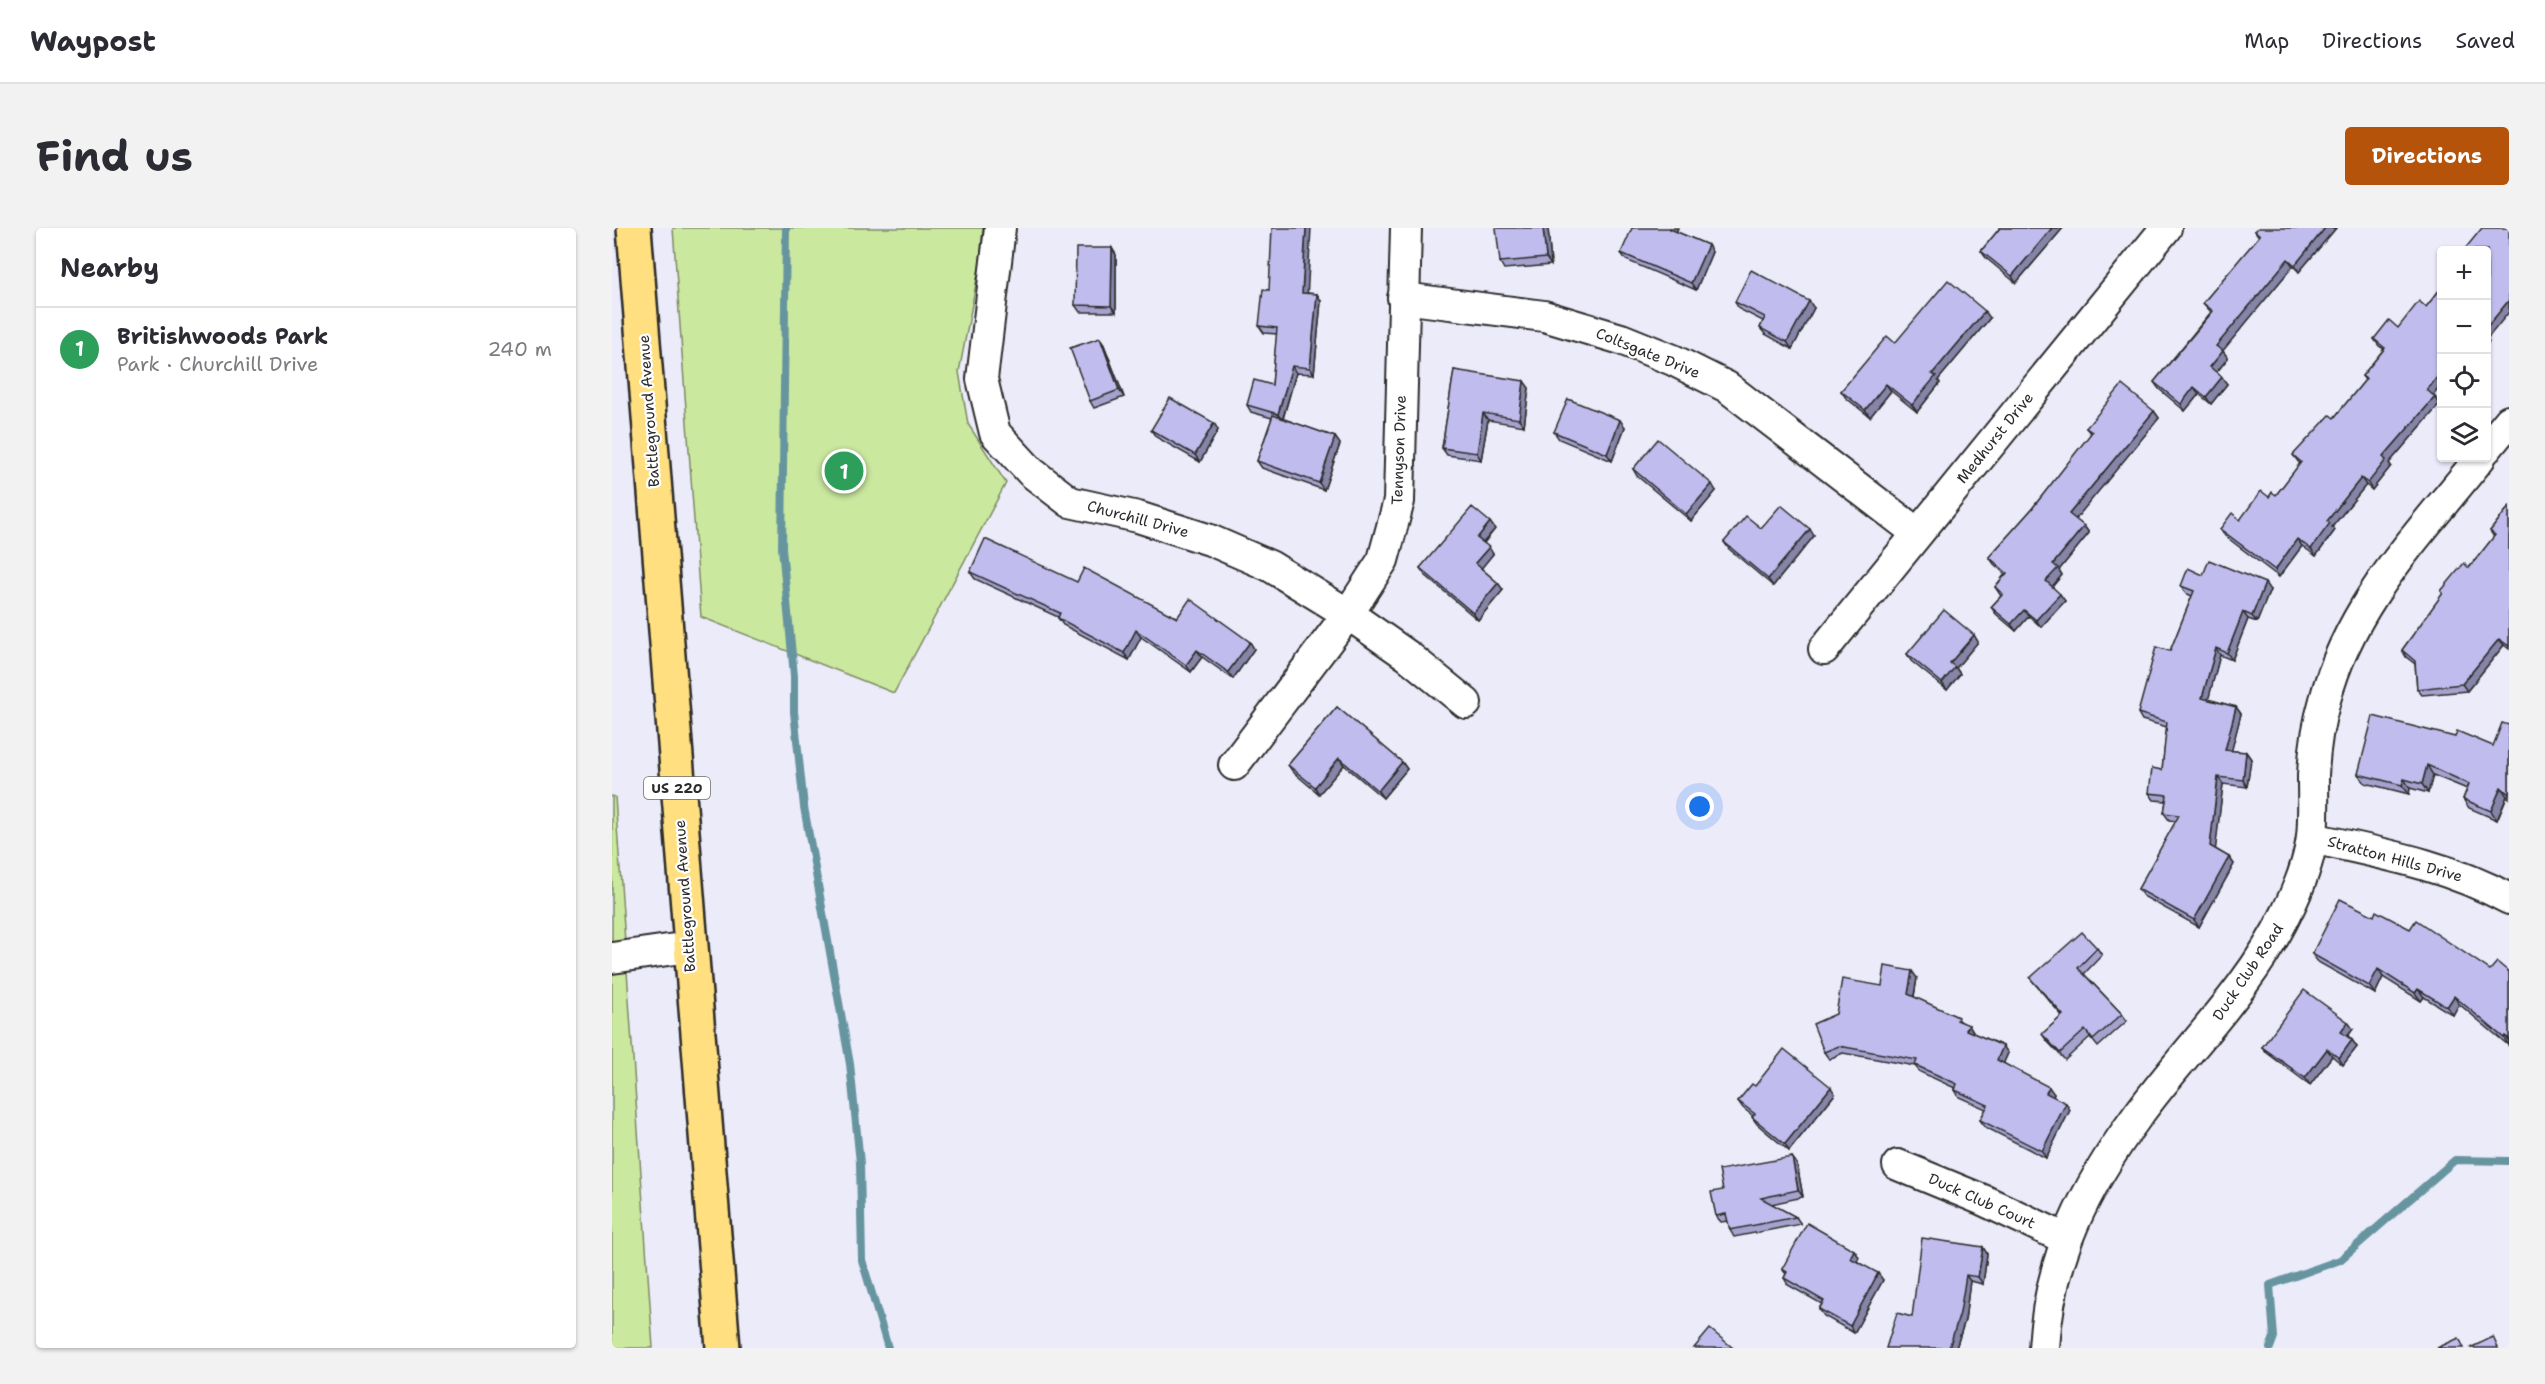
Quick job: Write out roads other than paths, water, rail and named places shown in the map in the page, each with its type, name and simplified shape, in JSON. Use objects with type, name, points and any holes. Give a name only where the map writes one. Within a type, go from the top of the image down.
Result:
[{"type":"main road","name":"Battleground Avenue","points":[[634,228],[689,947],[723,1348]]},
{"type":"street","name":"Churchill Drive","points":[[1000,228],[982,379],[995,433],[1031,472],[1070,502],[1138,517],[1210,540],[1270,566],[1348,614],[1408,656],[1466,703]]},
{"type":"street","name":"Tennyson Drive","points":[[1234,765],[1348,614],[1383,560],[1399,501],[1406,228]]},
{"type":"street","name":"Medhurst Drive","points":[[1824,649],[2166,228]]},
{"type":"street","name":"Coltsgate Drive","points":[[1403,298],[1544,316],[1622,339],[1673,360],[1727,387],[1917,533]]},
{"type":"street","points":[[2491,444],[2509,421]]},
{"type":"street","name":"Duck Club Road","points":[[2044,1348],[2053,1279],[2066,1239],[2083,1202],[2136,1118],[2208,1030],[2270,942],[2299,883],[2312,838],[2313,771],[2319,730],[2331,681],[2352,627],[2372,593],[2477,462]]},
{"type":"street","name":"Stratton Hills Drive","points":[[2312,838],[2438,867],[2481,883],[2509,899]]},
{"type":"street","points":[[612,958],[689,947]]},
{"type":"street","name":"Duck Club Court","points":[[1898,1165],[1983,1200],[2066,1239]]},
{"type":"waterway","points":[[786,228],[782,548],[794,676],[794,712],[804,807],[850,1064],[860,1163],[862,1260],[888,1348]]},
{"type":"waterway","points":[[2270,1348],[2274,1337],[2270,1285],[2340,1260],[2455,1160],[2509,1161]]},
{"type":"place","name":"Britishwoods Park","points":[[844,471]]}]
